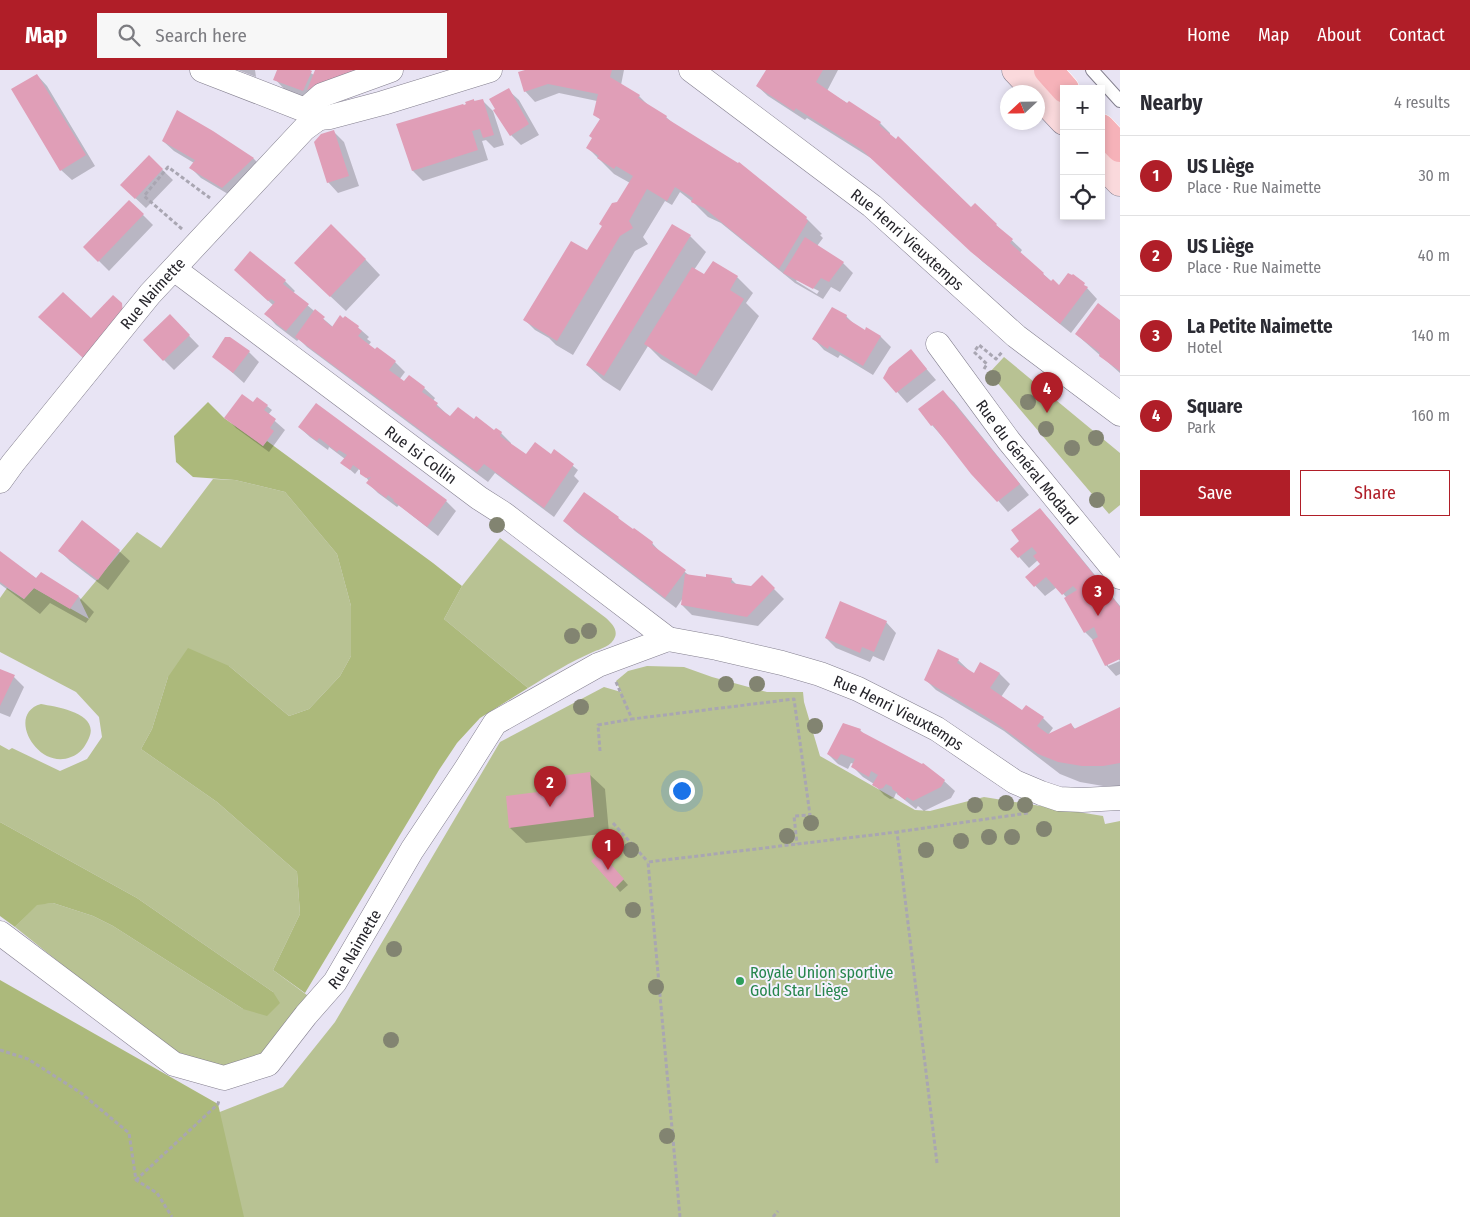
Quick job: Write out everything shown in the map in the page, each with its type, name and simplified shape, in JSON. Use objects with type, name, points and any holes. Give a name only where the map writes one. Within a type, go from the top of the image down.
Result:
[{"type":"main road","points":[[1048,70],[1061,85]]},
{"type":"main road","points":[[1103,130],[1120,148]]},
{"type":"street","points":[[202,70],[312,114],[330,117],[383,103],[490,70]]},
{"type":"street","name":"Rue Naimette","points":[[0,481],[13,462],[150,294],[304,129],[322,95],[391,70]]},
{"type":"street","name":"Rue Henri Vieuxtemps","points":[[690,70],[872,206],[1016,336],[1120,414]]},
{"type":"street","points":[[1016,70],[1060,117]]},
{"type":"street","points":[[1105,166],[1120,182]]},
{"type":"street","name":"Rue Isi Collin","points":[[174,269],[479,498],[504,514],[668,639]]},
{"type":"street","name":"Rue du Général Modard","points":[[938,344],[1009,442],[1120,577]]},
{"type":"street","name":"Rue Naimette","points":[[224,1078],[268,1064],[306,1015],[335,982],[412,850],[495,723],[598,665],[668,639]]},
{"type":"street","name":"Rue Henri Vieuxtemps","points":[[668,639],[782,663],[820,674],[858,689],[937,729],[1015,782],[1041,793],[1060,799],[1120,798]]},
{"type":"street","points":[[0,933],[174,1064],[224,1078]]},
{"type":"lane","points":[[1092,70],[1120,101]]},
{"type":"path","points":[[184,231],[144,196],[168,167],[216,201]]},
{"type":"path","points":[[969,387],[988,364],[974,352],[979,345],[996,359],[1016,336]]},
{"type":"path","points":[[609,661],[632,719]]},
{"type":"path","points":[[600,750],[598,726],[632,719],[794,700],[810,815],[794,816],[797,844]]},
{"type":"path","points":[[648,862],[897,832],[1046,810],[1060,799]]},
{"type":"path","points":[[613,824],[648,862],[680,1217]]},
{"type":"path","points":[[897,832],[937,1163]]},
{"type":"path","points":[[0,1050],[28,1059],[81,1093],[129,1133],[136,1180],[157,1193],[172,1217]]},
{"type":"path","points":[[136,1180],[218,1104],[224,1078]]},
{"type":"path","points":[[773,1217],[778,1211]]},
{"type":"green space","points":[[1004,357],[1120,453],[1120,505],[1109,514],[989,373]]},
{"type":"green space","points":[[208,402],[224,418],[263,446],[267,441],[462,586],[444,619],[528,688],[480,718],[457,743],[305,993],[273,970],[300,914],[297,872],[217,802],[141,749],[152,729],[168,677],[188,648],[229,666],[289,716],[309,709],[340,676],[351,656],[351,606],[337,554],[285,492],[235,480],[193,477],[176,462],[174,436]]},
{"type":"green space","points":[[213,479],[235,480],[285,492],[337,554],[351,606],[351,656],[340,676],[309,709],[289,716],[229,666],[168,677],[152,729],[141,749],[217,802],[297,872],[300,914],[273,970],[311,998],[262,1054],[219,1068],[170,1051],[15,927],[37,904],[53,903],[93,916],[113,926],[243,1009],[273,992],[137,898],[0,822],[0,745],[9,750],[12,748],[60,771],[87,759],[102,737],[99,717],[76,692],[0,652],[0,598],[7,588],[24,599],[34,588],[89,619],[80,600],[137,532],[161,548]]},
{"type":"green space","points":[[500,538],[606,618],[616,631],[611,643],[568,664],[528,688],[444,619],[462,586]]},
{"type":"green space","name":"Royale Union sportive Gold Star Liège","points":[[647,666],[684,667],[767,692],[803,692],[804,702],[820,756],[915,810],[930,811],[984,797],[1103,816],[1105,824],[1120,821],[1120,1217],[0,1217],[0,992],[179,1128],[283,1087],[335,1022],[500,742],[604,687],[621,692],[616,681],[628,671]]},
{"type":"green space","points":[[41,704],[66,709],[83,717],[88,723],[91,729],[89,738],[80,752],[71,757],[59,759],[47,756],[30,740],[26,729],[26,718],[31,710]]},
{"type":"green space","points":[[0,822],[137,898],[273,992],[280,1003],[267,1016],[243,1009],[113,926],[93,916],[53,903],[37,905],[15,927],[0,916]]},
{"type":"green space","points":[[0,980],[218,1104],[244,1217],[0,1217]]},
{"type":"building","points":[[277,70],[312,71],[303,91],[273,80]]},
{"type":"building","points":[[315,70],[373,70],[307,90]]},
{"type":"building","points":[[525,70],[612,70],[610,77],[640,95],[638,98],[667,116],[666,118],[739,162],[807,217],[808,221],[779,269],[704,208],[691,202],[693,198],[675,187],[667,201],[647,189],[629,221],[633,228],[620,236],[557,341],[523,320],[571,241],[587,250],[602,226],[599,224],[612,203],[617,202],[633,176],[616,166],[614,169],[586,148],[592,138],[589,136],[600,119],[593,115],[598,94],[548,84],[524,92],[518,72]]},
{"type":"building","points":[[766,70],[823,70],[816,82],[847,103],[849,101],[881,122],[879,125],[896,139],[898,136],[971,207],[975,203],[996,225],[1013,239],[1010,243],[1051,281],[1053,279],[1059,285],[1068,273],[1073,274],[1085,283],[1084,285],[1088,287],[1060,324],[971,252],[862,150],[796,108],[794,111],[756,86]]},
{"type":"building","points":[[37,74],[86,155],[60,171],[11,89]]},
{"type":"building","points":[[509,88],[529,124],[510,136],[493,110],[495,109],[489,99]]},
{"type":"building","points":[[474,99],[474,101],[483,99],[494,135],[483,138],[480,129],[472,131],[478,150],[412,171],[396,124],[464,105],[466,104],[465,102]]},
{"type":"building","points":[[177,110],[254,158],[222,188],[205,178],[189,168],[195,160],[162,141]]},
{"type":"building","points":[[334,130],[349,176],[327,183],[314,142],[321,134]]},
{"type":"building","points":[[149,155],[163,169],[135,199],[120,185]]},
{"type":"building","points":[[129,200],[144,214],[98,262],[83,247]]},
{"type":"building","points":[[331,224],[366,259],[330,297],[294,263]]},
{"type":"building","points":[[672,224],[691,235],[604,376],[586,365]]},
{"type":"building","points":[[805,237],[844,262],[829,282],[821,278],[813,289],[783,273]]},
{"type":"building","points":[[250,251],[286,280],[283,284],[309,304],[286,331],[264,314],[275,302],[271,299],[268,301],[234,270]]},
{"type":"building","points":[[713,261],[738,276],[730,290],[744,299],[696,376],[644,344],[692,267],[704,274]]},
{"type":"building","points":[[63,292],[91,318],[113,295],[122,303],[123,314],[83,358],[38,317]]},
{"type":"building","points":[[1098,303],[1120,320],[1120,371],[1099,356],[1099,352],[1075,334]]},
{"type":"building","points":[[832,307],[847,315],[846,318],[865,330],[866,327],[881,336],[863,366],[829,346],[828,349],[812,339]]},
{"type":"building","points":[[315,309],[325,317],[323,319],[332,327],[340,315],[343,318],[345,316],[359,326],[358,328],[362,331],[358,336],[375,349],[377,347],[396,361],[389,370],[404,381],[409,375],[425,387],[422,392],[438,403],[436,406],[450,416],[458,407],[474,419],[476,416],[494,430],[496,428],[502,432],[500,436],[526,454],[535,442],[551,454],[554,449],[574,464],[544,508],[484,464],[477,472],[295,337]]},
{"type":"building","points":[[170,314],[190,335],[163,361],[143,340]]},
{"type":"building","points":[[225,337],[230,337],[250,351],[233,373],[212,357]]},
{"type":"building","points":[[911,349],[927,369],[896,393],[883,378],[889,367]]},
{"type":"building","points":[[943,390],[1020,484],[997,502],[971,474],[933,425],[931,426],[918,409]]},
{"type":"building","points":[[242,394],[253,402],[257,397],[268,405],[264,410],[276,419],[270,428],[274,431],[263,446],[224,418]]},
{"type":"building","points":[[316,403],[447,500],[427,527],[388,495],[386,498],[366,483],[371,477],[366,478],[360,474],[360,470],[353,465],[350,470],[340,463],[347,455],[339,450],[337,452],[319,438],[317,441],[298,427]]},
{"type":"building","points":[[584,492],[653,542],[652,545],[686,570],[665,598],[563,521]]},
{"type":"building","points":[[1040,508],[1120,607],[1120,659],[1105,666],[1092,640],[1098,637],[1094,627],[1084,633],[1064,598],[1077,590],[1073,586],[1062,595],[1046,577],[1034,587],[1025,577],[1040,564],[1033,556],[1037,553],[1032,547],[1018,558],[1010,549],[1019,541],[1011,530]]},
{"type":"building","points":[[82,520],[120,550],[98,580],[58,551]]},
{"type":"building","points":[[0,551],[36,578],[41,572],[79,596],[70,609],[34,588],[24,599],[0,582]]},
{"type":"building","points":[[685,574],[706,577],[706,574],[732,578],[731,583],[751,586],[762,575],[775,588],[747,617],[681,605]]},
{"type":"building","points":[[840,601],[887,621],[874,652],[862,647],[860,653],[825,638]]},
{"type":"building","points":[[938,649],[959,659],[957,663],[974,673],[980,662],[1000,673],[990,688],[1022,710],[1026,705],[1044,717],[1037,726],[1048,734],[1071,723],[1074,729],[1120,707],[1120,763],[1103,766],[1082,766],[1058,762],[1038,754],[993,721],[924,680]]},
{"type":"building","points":[[0,669],[15,675],[0,706]]},
{"type":"building","points":[[843,723],[861,729],[860,731],[923,763],[945,780],[941,787],[913,801],[907,797],[905,800],[892,787],[886,784],[883,788],[879,789],[872,785],[878,775],[871,771],[869,777],[851,767],[855,759],[841,754],[837,760],[827,754]]},
{"type":"building","points":[[590,772],[594,817],[509,828],[506,796],[546,791],[545,778]]},
{"type":"building","points":[[600,852],[624,879],[615,888],[591,861]]},
{"type":"place","name":"Square","points":[[1047,413]]},
{"type":"place","name":"La Petite Naimette","points":[[1098,616]]},
{"type":"place","name":"US Liège","points":[[550,807]]},
{"type":"place","name":"US LIège","points":[[608,870]]},
{"type":"place","name":"Royale Union sportive Gold Star Liège","points":[[740,981]]}]
